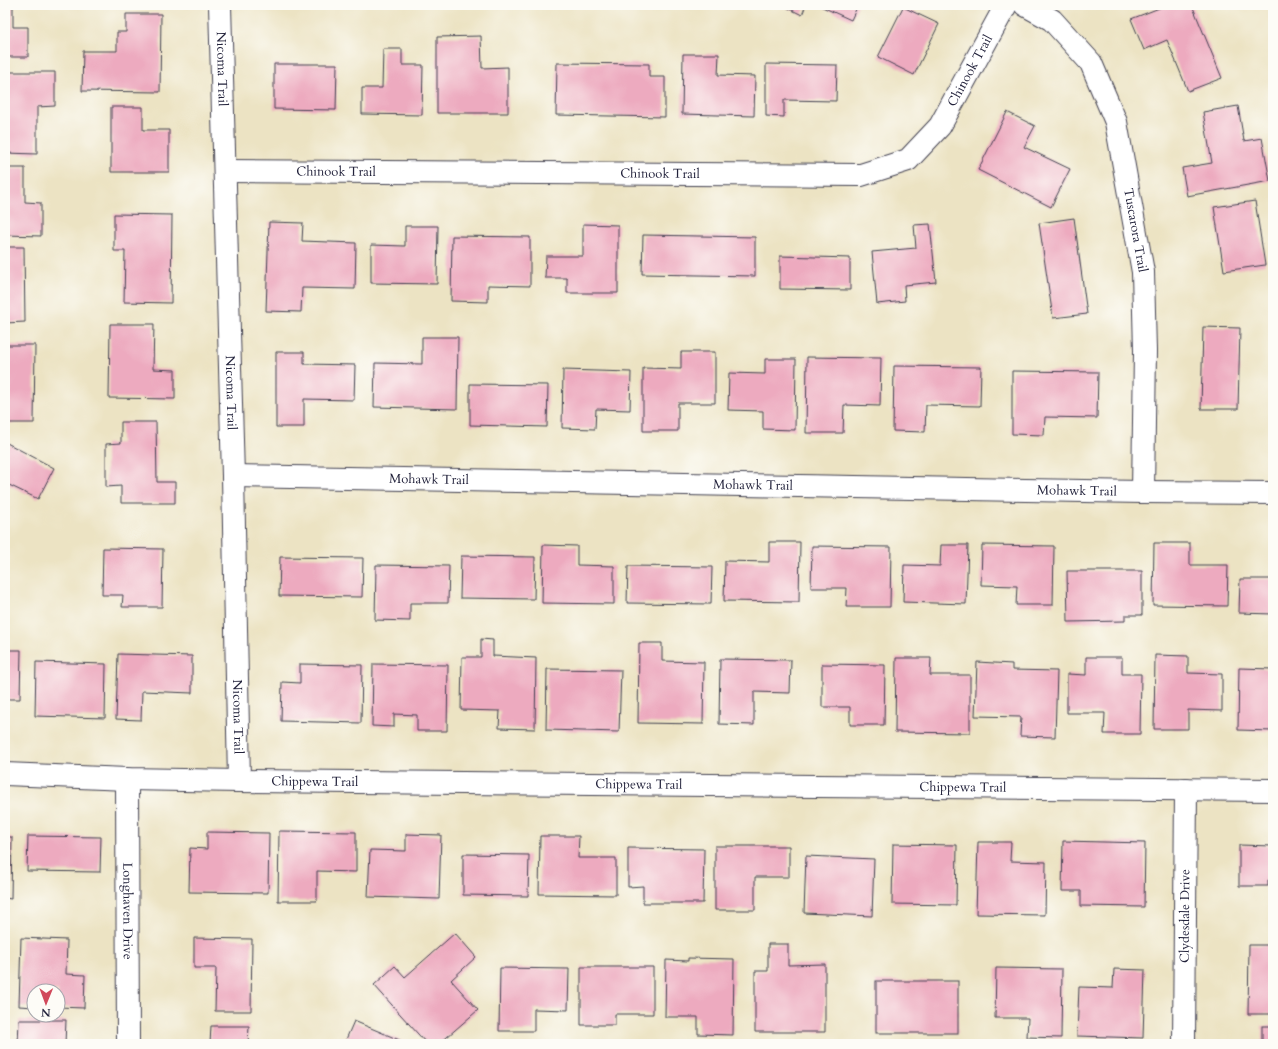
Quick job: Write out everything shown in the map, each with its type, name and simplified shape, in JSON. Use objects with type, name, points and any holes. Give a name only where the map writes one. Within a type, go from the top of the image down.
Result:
[{"type":"street","name":"Nicoma Trail","points":[[220,5],[233,476],[239,781]]},
{"type":"street","name":"Chinook Trail","points":[[225,172],[862,175],[908,160],[940,126],[1006,5]]},
{"type":"street","name":"Tuscarora Trail","points":[[1025,5],[1052,20],[1091,63],[1116,122],[1143,272],[1146,351],[1143,492]]},
{"type":"street","name":"Mohawk Trail","points":[[233,476],[1273,493]]},
{"type":"street","name":"Chippewa Trail","points":[[5,774],[127,779],[239,781],[1273,790]]},
{"type":"street","name":"Longhaven Drive","points":[[127,779],[128,1044]]},
{"type":"street","name":"Clydesdale Drive","points":[[1184,1044],[1186,789]]},
{"type":"building","points":[[5,5],[13,5],[13,27],[28,27],[28,57],[5,57]]},
{"type":"building","points":[[782,5],[806,5],[802,15]]},
{"type":"building","points":[[818,5],[858,5],[851,20]]},
{"type":"building","points":[[1167,5],[1192,5],[1222,78],[1188,91],[1167,40],[1144,50],[1131,19]]},
{"type":"building","points":[[903,7],[939,24],[914,75],[878,57]]},
{"type":"building","points":[[126,14],[161,14],[160,92],[82,91],[83,51],[117,51],[117,32],[126,32]]},
{"type":"building","points":[[481,36],[482,68],[508,67],[508,113],[437,113],[437,37]]},
{"type":"building","points":[[383,49],[402,49],[402,65],[423,65],[422,115],[362,114],[362,88],[382,88]]},
{"type":"building","points":[[683,54],[719,54],[718,75],[755,76],[754,116],[682,114]]},
{"type":"building","points":[[557,63],[649,64],[649,77],[665,77],[665,117],[556,115]]},
{"type":"building","points":[[274,64],[337,64],[336,110],[274,109]]},
{"type":"building","points":[[766,64],[837,65],[836,101],[784,100],[784,117],[766,116]]},
{"type":"building","points":[[5,72],[55,72],[55,106],[37,107],[37,154],[5,153]]},
{"type":"building","points":[[1238,106],[1244,141],[1262,138],[1270,181],[1187,196],[1182,168],[1212,163],[1203,112]]},
{"type":"building","points":[[111,107],[143,107],[143,130],[169,130],[169,172],[111,172]]},
{"type":"building","points":[[1007,112],[1035,126],[1024,147],[1070,169],[1051,207],[978,170]]},
{"type":"building","points":[[5,168],[25,168],[25,202],[41,203],[41,236],[5,235]]},
{"type":"building","points":[[1255,201],[1265,265],[1224,271],[1214,207]]},
{"type":"building","points":[[114,214],[172,215],[171,303],[124,302],[125,251],[114,251]]},
{"type":"building","points":[[1074,218],[1087,314],[1053,318],[1039,223]]},
{"type":"building","points":[[269,222],[303,223],[302,241],[356,243],[355,289],[302,288],[301,312],[266,311]]},
{"type":"building","points":[[583,224],[618,225],[618,293],[567,293],[567,278],[545,278],[546,256],[583,256]]},
{"type":"building","points":[[930,224],[936,282],[904,285],[905,301],[877,304],[872,252],[916,248],[914,225]]},
{"type":"building","points":[[405,226],[438,226],[437,284],[371,283],[371,245],[405,246]]},
{"type":"building","points":[[643,235],[755,237],[755,276],[642,274]]},
{"type":"building","points":[[452,236],[530,237],[530,286],[488,285],[488,302],[451,301]]},
{"type":"building","points":[[5,247],[24,247],[25,322],[5,323]]},
{"type":"building","points":[[780,256],[850,258],[850,290],[780,289]]},
{"type":"building","points":[[110,324],[154,324],[153,369],[175,370],[175,399],[109,398]]},
{"type":"building","points":[[1203,327],[1240,328],[1238,409],[1201,409]]},
{"type":"building","points":[[422,337],[458,337],[457,409],[374,407],[375,363],[422,364]]},
{"type":"building","points":[[5,345],[35,345],[34,423],[5,423]]},
{"type":"building","points":[[276,352],[304,352],[304,364],[355,365],[354,400],[304,399],[304,427],[276,427]]},
{"type":"building","points":[[681,352],[715,352],[715,403],[678,403],[678,431],[643,431],[643,368],[681,369]]},
{"type":"building","points":[[807,357],[881,358],[880,406],[844,405],[843,433],[806,433]]},
{"type":"building","points":[[765,359],[796,359],[795,430],[763,429],[763,411],[728,410],[729,373],[765,374]]},
{"type":"building","points":[[894,366],[981,367],[980,406],[926,405],[925,432],[893,431]]},
{"type":"building","points":[[563,370],[631,372],[630,410],[596,409],[595,429],[562,428]]},
{"type":"building","points":[[1012,371],[1098,372],[1097,418],[1045,417],[1044,435],[1012,434]]},
{"type":"building","points":[[470,384],[548,385],[547,427],[470,425]]},
{"type":"building","points":[[121,422],[156,422],[157,482],[175,482],[175,503],[121,503],[121,486],[106,487],[106,444],[121,443]]},
{"type":"building","points":[[5,442],[54,468],[38,499],[7,484],[5,487]]},
{"type":"building","points":[[769,542],[800,542],[799,602],[724,601],[725,561],[769,562]]},
{"type":"building","points":[[1154,543],[1190,543],[1190,565],[1228,565],[1227,606],[1153,605]]},
{"type":"building","points":[[543,545],[577,546],[577,565],[614,566],[614,604],[542,603]]},
{"type":"building","points":[[941,545],[968,545],[966,604],[903,602],[904,565],[940,566]]},
{"type":"building","points":[[982,545],[1054,546],[1053,605],[1016,605],[1017,586],[981,585]]},
{"type":"building","points":[[812,546],[891,547],[890,607],[846,607],[847,588],[811,588]]},
{"type":"building","points":[[103,548],[163,549],[162,607],[122,607],[123,595],[102,595]]},
{"type":"building","points":[[461,556],[535,557],[534,599],[460,598]]},
{"type":"building","points":[[280,557],[363,558],[362,597],[279,596]]},
{"type":"building","points":[[376,565],[449,566],[448,603],[410,603],[410,621],[375,620]]},
{"type":"building","points":[[628,566],[712,567],[711,604],[627,603]]},
{"type":"building","points":[[1067,571],[1142,571],[1142,615],[1125,615],[1125,621],[1068,622]]},
{"type":"building","points":[[1240,579],[1273,579],[1273,614],[1239,613]]},
{"type":"building","points":[[481,639],[493,640],[493,656],[536,658],[535,729],[499,728],[500,711],[461,710],[462,657],[481,657]]},
{"type":"building","points":[[639,643],[662,643],[662,661],[704,662],[703,724],[638,723]]},
{"type":"building","points":[[5,650],[21,650],[20,699],[5,699]]},
{"type":"building","points":[[118,654],[192,656],[192,693],[142,691],[141,720],[116,719]]},
{"type":"building","points":[[1155,655],[1188,656],[1188,673],[1222,674],[1222,711],[1188,710],[1188,729],[1154,729]]},
{"type":"building","points":[[1086,657],[1122,657],[1122,674],[1141,674],[1140,734],[1104,734],[1105,713],[1067,713],[1067,674],[1086,675]]},
{"type":"building","points":[[896,658],[931,658],[930,675],[970,675],[970,733],[895,732]]},
{"type":"building","points":[[720,659],[791,660],[790,693],[754,692],[754,725],[719,724]]},
{"type":"building","points":[[36,662],[106,664],[105,718],[35,716]]},
{"type":"building","points":[[977,662],[1012,664],[1012,670],[1057,671],[1055,737],[1020,736],[1021,717],[975,716]]},
{"type":"building","points":[[300,664],[362,665],[361,723],[281,721],[282,682],[300,683]]},
{"type":"building","points":[[373,664],[448,665],[447,731],[417,731],[417,715],[394,714],[394,727],[372,726]]},
{"type":"building","points":[[822,664],[885,665],[884,725],[850,725],[850,707],[822,707]]},
{"type":"building","points":[[1239,668],[1273,669],[1273,731],[1238,730]]},
{"type":"building","points":[[547,669],[621,670],[619,732],[546,730]]},
{"type":"building","points":[[279,831],[356,832],[356,872],[317,871],[317,901],[278,901]]},
{"type":"building","points":[[207,832],[269,833],[268,893],[189,892],[190,848],[207,849]]},
{"type":"building","points":[[406,834],[441,835],[439,899],[368,897],[370,850],[406,851]]},
{"type":"building","points":[[28,836],[101,837],[100,872],[27,871]]},
{"type":"building","points":[[540,836],[579,836],[578,858],[616,858],[616,895],[539,894]]},
{"type":"building","points":[[5,837],[12,837],[11,899],[5,898]]},
{"type":"building","points":[[1063,841],[1145,843],[1144,907],[1081,906],[1081,891],[1062,891]]},
{"type":"building","points":[[978,842],[1011,842],[1010,861],[1046,862],[1045,915],[976,914]]},
{"type":"building","points":[[893,844],[957,845],[956,905],[892,904]]},
{"type":"building","points":[[1239,845],[1273,846],[1273,880],[1268,880],[1268,886],[1239,886]]},
{"type":"building","points":[[715,846],[789,846],[789,877],[755,877],[755,910],[715,910]]},
{"type":"building","points":[[628,848],[704,849],[703,903],[643,903],[643,886],[628,887]]},
{"type":"building","points":[[463,854],[529,855],[528,896],[463,895]]},
{"type":"building","points":[[806,856],[874,859],[872,916],[804,913]]},
{"type":"building","points":[[455,933],[476,957],[451,980],[478,1010],[439,1044],[427,1044],[374,985],[395,966],[405,977]]},
{"type":"building","points":[[21,938],[67,940],[66,974],[85,975],[84,1008],[66,1007],[66,983],[26,983],[26,1006],[19,1006]]},
{"type":"building","points":[[194,938],[252,939],[251,1011],[215,1011],[216,968],[194,968]]},
{"type":"building","points":[[768,944],[788,944],[788,965],[825,964],[825,1032],[755,1032],[755,971],[768,971]]},
{"type":"building","points":[[1249,945],[1273,945],[1273,1014],[1248,1014]]},
{"type":"building","points":[[688,958],[734,959],[733,1035],[698,1034],[698,1017],[665,1017],[666,960],[688,961]]},
{"type":"building","points":[[581,967],[653,967],[653,1014],[615,1014],[615,1025],[581,1025]]},
{"type":"building","points":[[500,968],[569,969],[568,1010],[534,1009],[534,1031],[499,1031]]},
{"type":"building","points":[[996,968],[1062,969],[1061,1038],[1027,1037],[1028,1018],[995,1018]]},
{"type":"building","points":[[1114,969],[1145,970],[1143,1038],[1077,1036],[1079,987],[1113,988]]},
{"type":"building","points":[[876,981],[958,981],[958,1033],[876,1033]]},
{"type":"building","points":[[19,1020],[26,1020],[26,1023],[66,1023],[65,1044],[18,1044]]},
{"type":"building","points":[[354,1021],[409,1044],[344,1044]]},
{"type":"building","points":[[211,1026],[249,1026],[248,1044],[210,1044]]},
{"type":"building","points":[[1262,1026],[1273,1026],[1273,1044],[1262,1044]]}]
